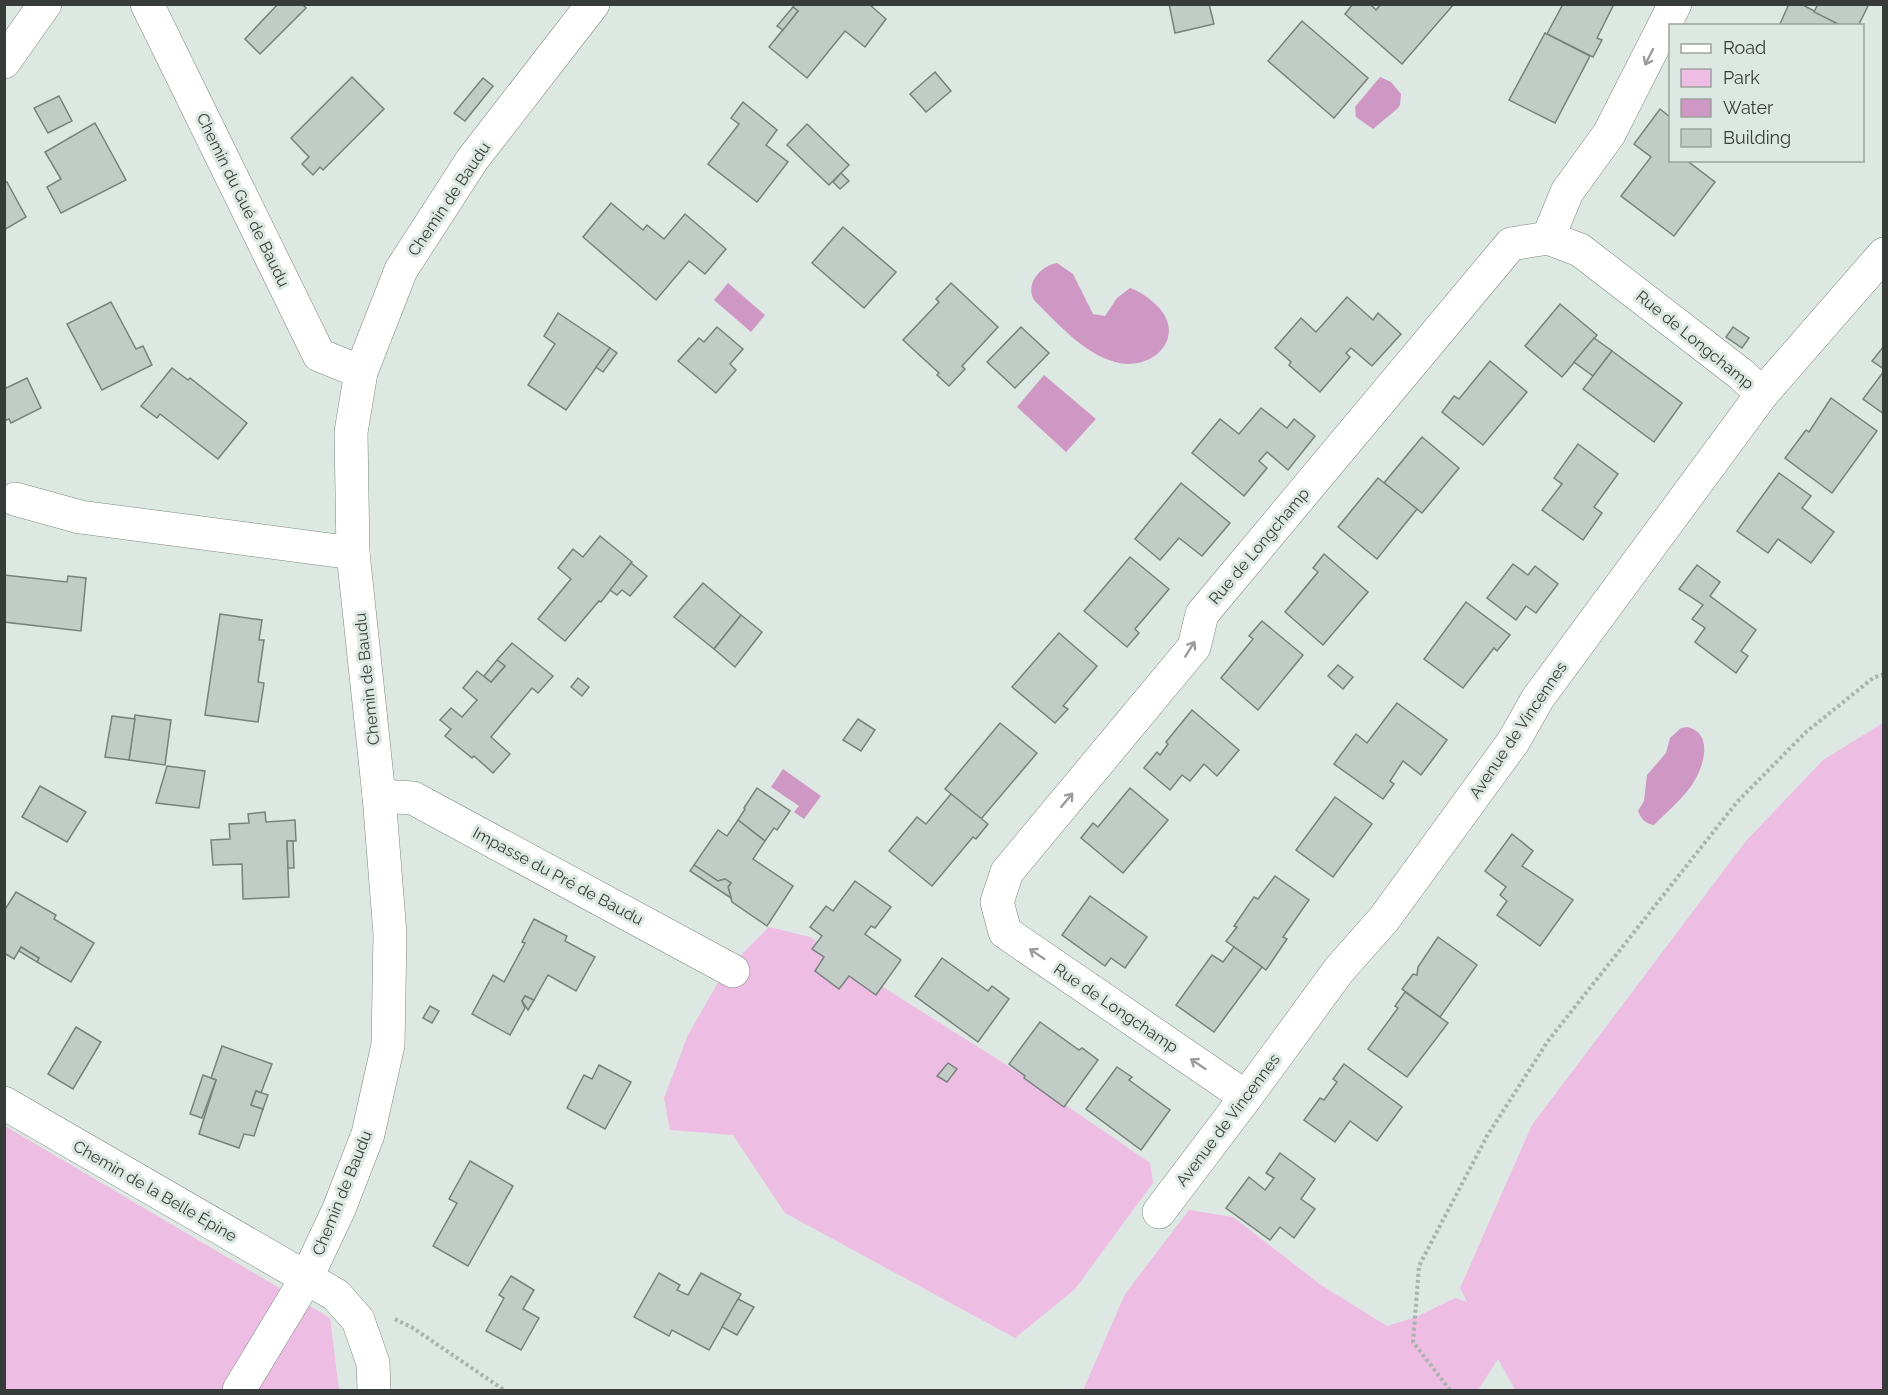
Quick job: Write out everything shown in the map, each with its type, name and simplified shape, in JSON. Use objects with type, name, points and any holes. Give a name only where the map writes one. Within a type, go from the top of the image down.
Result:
[{"type":"street","points":[[4,62],[45,4]]},
{"type":"street","name":"Chemin du Gué de Baudu","points":[[147,4],[319,355],[361,372]]},
{"type":"street","name":"Chemin de Baudu","points":[[238,1390],[306,1279],[339,1209],[368,1134],[388,1045],[390,934],[379,796],[353,553],[351,432],[361,372],[401,270],[472,160],[593,4]]},
{"type":"street","points":[[1548,238],[1567,192],[1609,134],[1676,4]]},
{"type":"street","name":"Rue de Longchamp","points":[[1246,1097],[1005,932],[997,902],[1007,872],[1194,647],[1202,614],[1511,244],[1548,238],[1580,250],[1742,375],[1762,394]]},
{"type":"street","name":"Avenue de Vincennes","points":[[1159,1212],[1339,969],[1384,919],[1513,742],[1538,698],[1762,394],[1884,254]]},
{"type":"street","points":[[15,499],[80,517],[353,553]]},
{"type":"street","name":"Impasse du Pré de Baudu","points":[[379,796],[413,798],[733,970]]},
{"type":"street","name":"Chemin de la Belle Épine","points":[[4,1103],[336,1295],[346,1306]]},
{"type":"street","points":[[346,1306],[358,1320],[372,1363],[374,1390]]},
{"type":"path","points":[[1450,1390],[1413,1342],[1419,1266],[1487,1136],[1548,1041],[1737,802],[1805,733],[1873,678],[1884,674]]},
{"type":"path","points":[[346,1306],[378,1310],[404,1323],[504,1390]]},
{"type":"green space","points":[[1883,723],[1883,1390],[1515,1390],[1498,1359],[1478,1390],[1087,1390],[1084,1388],[1125,1294],[1189,1210],[1233,1217],[1321,1285],[1387,1326],[1416,1317],[1455,1298],[1467,1302],[1460,1288],[1532,1125],[1746,841],[1823,760]]},
{"type":"green space","points":[[769,927],[810,937],[859,972],[1013,1069],[1150,1163],[1153,1183],[1075,1289],[1015,1338],[785,1213],[733,1135],[670,1130],[664,1098],[688,1035],[724,972]]},
{"type":"green space","points":[[5,1126],[330,1318],[339,1390],[5,1390]]},
{"type":"water","points":[[1380,77],[1391,82],[1401,94],[1400,105],[1373,129],[1356,117],[1355,107]]},
{"type":"water","points":[[1057,263],[1073,274],[1093,314],[1105,316],[1117,298],[1130,288],[1150,300],[1164,314],[1169,326],[1168,338],[1163,348],[1143,362],[1129,364],[1103,358],[1081,344],[1034,300],[1032,294],[1033,282],[1040,272]]},
{"type":"water","points":[[728,283],[765,315],[751,332],[714,300]]},
{"type":"water","points":[[1044,375],[1096,419],[1066,452],[1017,407]]},
{"type":"water","points":[[1687,727],[1695,730],[1703,741],[1702,764],[1688,790],[1654,825],[1649,824],[1642,819],[1638,811],[1644,801],[1647,775],[1666,753],[1670,738],[1681,728]]},
{"type":"water","points":[[783,769],[821,796],[804,819],[794,812],[799,806],[771,787]]},
{"type":"building","points":[[278,4],[302,4],[306,8],[260,54],[245,39]]},
{"type":"building","points":[[795,4],[869,4],[886,19],[865,47],[845,31],[807,78],[769,47],[798,11],[793,7]]},
{"type":"building","points":[[1169,4],[1209,4],[1214,24],[1175,33]]},
{"type":"building","points":[[1353,4],[1370,4],[1376,10],[1381,4],[1454,4],[1402,64],[1345,14]]},
{"type":"building","points":[[1563,4],[1614,4],[1597,38],[1602,40],[1593,57],[1547,34]]},
{"type":"building","points":[[1789,4],[1801,4],[1835,22],[1834,24],[1780,24]]},
{"type":"building","points":[[1818,4],[1869,4],[1859,24],[1838,24],[1814,12]]},
{"type":"building","points":[[793,7],[798,11],[783,30],[777,26]]},
{"type":"building","points":[[1302,21],[1368,78],[1334,118],[1268,61]]},
{"type":"building","points":[[1545,33],[1590,56],[1555,123],[1509,100]]},
{"type":"building","points":[[935,72],[951,91],[926,112],[910,94]]},
{"type":"building","points":[[352,77],[384,109],[323,170],[320,167],[313,175],[302,164],[309,157],[291,138]]},
{"type":"building","points":[[483,78],[493,86],[465,121],[454,113]]},
{"type":"building","points":[[59,96],[72,121],[48,133],[34,108]]},
{"type":"building","points":[[743,102],[777,130],[766,145],[788,162],[757,202],[708,164],[739,124],[731,118]]},
{"type":"building","points":[[1660,109],[1669,116],[1669,162],[1689,162],[1715,182],[1674,236],[1621,196],[1651,157],[1634,144]]},
{"type":"building","points":[[95,123],[126,180],[61,213],[47,187],[61,179],[45,152]]},
{"type":"building","points":[[807,124],[849,165],[829,185],[787,145]]},
{"type":"building","points":[[841,173],[849,181],[840,189],[833,182]]},
{"type":"building","points":[[7,182],[26,217],[4,230],[4,183]]},
{"type":"building","points":[[611,203],[643,230],[647,225],[664,239],[685,214],[726,249],[705,274],[689,261],[656,300],[583,237]]},
{"type":"building","points":[[843,227],[896,272],[864,308],[812,263]]},
{"type":"building","points":[[951,283],[998,327],[962,366],[965,369],[949,386],[937,375],[939,373],[903,340],[939,302],[936,299]]},
{"type":"building","points":[[1347,297],[1373,320],[1378,313],[1401,334],[1372,366],[1351,348],[1346,353],[1350,357],[1320,392],[1289,365],[1291,362],[1275,348],[1301,318],[1316,332]]},
{"type":"building","points":[[111,302],[136,349],[143,346],[152,365],[102,390],[67,324]]},
{"type":"building","points":[[1560,304],[1597,335],[1562,377],[1525,346]]},
{"type":"building","points":[[558,313],[610,348],[566,410],[528,385],[555,344],[544,336]]},
{"type":"building","points":[[717,327],[743,349],[730,364],[736,370],[716,393],[678,361],[699,338],[704,342]]},
{"type":"building","points":[[1021,327],[1049,353],[1015,388],[987,362]]},
{"type":"building","points":[[1733,327],[1749,338],[1742,348],[1726,337]]},
{"type":"building","points":[[1594,338],[1612,351],[1593,376],[1574,362]]},
{"type":"building","points":[[1884,346],[1884,369],[1872,361]]},
{"type":"building","points":[[610,348],[617,353],[603,372],[596,367]]},
{"type":"building","points":[[1612,351],[1682,403],[1654,442],[1583,389]]},
{"type":"building","points":[[1490,361],[1527,392],[1483,445],[1442,412],[1454,396],[1459,399]]},
{"type":"building","points":[[172,368],[188,380],[190,378],[247,423],[218,459],[160,414],[157,418],[141,406]]},
{"type":"building","points":[[1884,371],[1884,414],[1863,399]]},
{"type":"building","points":[[27,378],[41,408],[11,423],[9,419],[4,421],[4,389]]},
{"type":"building","points":[[1831,398],[1877,431],[1832,493],[1785,458],[1806,430],[1809,432]]},
{"type":"building","points":[[1261,408],[1287,428],[1294,419],[1315,436],[1288,470],[1267,452],[1259,461],[1267,468],[1244,496],[1192,453],[1220,419],[1239,434]]},
{"type":"building","points":[[1422,437],[1459,468],[1422,513],[1384,483]]},
{"type":"building","points":[[1578,444],[1618,474],[1594,507],[1602,513],[1583,540],[1542,510],[1562,484],[1554,478]]},
{"type":"building","points":[[1779,473],[1811,496],[1802,508],[1834,532],[1811,563],[1778,539],[1768,553],[1737,531]]},
{"type":"building","points":[[1378,478],[1417,509],[1377,559],[1338,527]]},
{"type":"building","points":[[1181,483],[1230,523],[1202,556],[1179,538],[1160,560],[1135,539]]},
{"type":"building","points":[[600,536],[632,562],[601,602],[599,601],[565,641],[538,619],[571,579],[558,568],[573,549],[583,557]]},
{"type":"building","points":[[1324,554],[1368,592],[1323,645],[1285,612],[1318,572],[1313,568]]},
{"type":"building","points":[[1130,557],[1169,589],[1135,629],[1139,633],[1127,647],[1084,611]]},
{"type":"building","points":[[631,563],[647,576],[630,596],[622,590],[617,595],[610,590]]},
{"type":"building","points":[[1513,564],[1528,575],[1535,566],[1558,584],[1536,613],[1526,606],[1516,620],[1487,598]]},
{"type":"building","points":[[1697,565],[1720,582],[1710,596],[1756,630],[1741,651],[1748,656],[1736,673],[1695,642],[1705,628],[1692,619],[1703,605],[1679,589]]},
{"type":"building","points":[[4,575],[67,582],[68,576],[86,578],[81,631],[4,622]]},
{"type":"building","points":[[703,583],[741,615],[714,649],[674,617]]},
{"type":"building","points":[[1466,602],[1510,635],[1497,651],[1494,648],[1463,688],[1424,659]]},
{"type":"building","points":[[220,614],[262,620],[259,640],[264,640],[258,682],[264,683],[258,722],[205,715]]},
{"type":"building","points":[[741,615],[762,632],[735,667],[714,649]]},
{"type":"building","points":[[1262,621],[1303,655],[1258,710],[1221,678],[1253,639],[1249,636]]},
{"type":"building","points":[[1059,633],[1097,666],[1063,706],[1068,709],[1055,723],[1012,687]]},
{"type":"building","points":[[512,643],[553,676],[538,693],[532,688],[491,737],[510,754],[493,773],[474,756],[472,758],[445,736],[451,729],[440,720],[451,708],[462,717],[477,700],[463,688],[477,671],[491,682],[505,666],[497,660]]},
{"type":"building","points":[[497,660],[505,666],[491,682],[484,676]]},
{"type":"building","points":[[1338,665],[1353,677],[1343,689],[1328,676]]},
{"type":"building","points":[[578,678],[589,687],[582,696],[571,687]]},
{"type":"building","points":[[1397,703],[1447,740],[1421,775],[1403,761],[1390,781],[1394,784],[1383,799],[1334,764],[1356,734],[1367,743]]},
{"type":"building","points":[[1192,710],[1239,750],[1217,776],[1204,764],[1190,781],[1182,775],[1170,790],[1144,768],[1157,752],[1160,755],[1168,744],[1166,742]]},
{"type":"building","points":[[135,715],[171,720],[165,765],[129,760]]},
{"type":"building","points":[[112,716],[135,719],[129,760],[105,757]]},
{"type":"building","points":[[858,719],[875,730],[861,751],[843,740]]},
{"type":"building","points":[[1000,723],[1037,753],[981,819],[945,789]]},
{"type":"building","points":[[167,766],[205,771],[199,808],[156,803]]},
{"type":"building","points":[[40,786],[86,812],[67,842],[22,817]]},
{"type":"building","points":[[757,788],[790,811],[777,830],[774,828],[765,841],[738,820]]},
{"type":"building","points":[[1130,788],[1168,820],[1123,873],[1081,838],[1093,823],[1098,827]]},
{"type":"building","points":[[951,794],[988,824],[976,839],[973,837],[932,886],[889,851],[917,817],[926,824]]},
{"type":"building","points":[[1335,797],[1372,824],[1333,877],[1296,850]]},
{"type":"building","points":[[265,812],[266,822],[295,820],[296,841],[287,841],[289,897],[243,899],[242,864],[213,865],[211,840],[230,839],[229,824],[249,823],[248,814]]},
{"type":"building","points":[[738,820],[765,841],[753,859],[793,886],[767,926],[732,902],[728,887],[731,883],[725,879],[718,881],[694,865],[718,830],[727,836]]},
{"type":"building","points":[[1512,834],[1533,851],[1522,866],[1573,900],[1540,946],[1497,915],[1507,901],[1500,895],[1506,887],[1485,871]]},
{"type":"building","points":[[287,841],[293,841],[294,868],[288,868]]},
{"type":"building","points":[[694,865],[718,881],[725,879],[731,883],[728,887],[731,898],[690,871]]},
{"type":"building","points":[[1275,876],[1309,900],[1283,937],[1287,939],[1266,970],[1226,941],[1254,897],[1258,899]]},
{"type":"building","points":[[855,881],[891,907],[875,928],[871,926],[865,934],[901,960],[876,995],[849,976],[839,989],[815,971],[824,957],[812,949],[822,936],[810,927],[826,906],[833,911]]},
{"type":"building","points":[[16,892],[56,915],[54,919],[94,943],[71,982],[37,962],[39,958],[21,947],[14,959],[4,953],[4,911]]},
{"type":"building","points":[[1090,896],[1147,937],[1125,968],[1111,958],[1105,966],[1062,935]]},
{"type":"building","points":[[534,919],[567,936],[565,941],[595,957],[576,991],[548,975],[534,1000],[525,996],[522,1001],[525,1008],[510,1035],[472,1014],[493,975],[504,982],[525,943],[522,942]]},
{"type":"building","points":[[1438,937],[1477,965],[1440,1017],[1402,989],[1413,974],[1417,975],[1418,967]]},
{"type":"building","points":[[21,947],[39,958],[37,962],[19,951]]},
{"type":"building","points":[[1234,947],[1262,967],[1214,1032],[1176,1005],[1212,955],[1223,962]]},
{"type":"building","points":[[942,958],[988,991],[992,986],[1009,999],[978,1042],[915,996]]},
{"type":"building","points":[[1405,992],[1448,1023],[1407,1077],[1368,1049],[1398,1008],[1395,1006]]},
{"type":"building","points":[[525,996],[534,1000],[528,1010],[522,1001]]},
{"type":"building","points":[[430,1006],[439,1011],[432,1023],[423,1018]]},
{"type":"building","points":[[1040,1022],[1079,1050],[1082,1048],[1098,1060],[1064,1107],[1009,1064]]},
{"type":"building","points":[[76,1027],[101,1042],[73,1089],[48,1074]]},
{"type":"building","points":[[222,1046],[272,1064],[261,1093],[256,1091],[251,1105],[263,1109],[254,1136],[244,1134],[239,1148],[199,1134],[216,1080],[211,1078]]},
{"type":"building","points":[[948,1063],[957,1069],[947,1082],[937,1076]]},
{"type":"building","points":[[1344,1064],[1402,1107],[1377,1141],[1350,1121],[1335,1142],[1304,1120],[1320,1098],[1324,1100],[1337,1082],[1333,1079]]},
{"type":"building","points":[[599,1065],[631,1082],[605,1129],[567,1108],[584,1075],[592,1079]]},
{"type":"building","points":[[1117,1067],[1132,1077],[1129,1080],[1170,1110],[1141,1150],[1086,1109]]},
{"type":"building","points":[[203,1075],[216,1080],[202,1118],[190,1114]]},
{"type":"building","points":[[256,1091],[268,1095],[263,1109],[251,1105]]},
{"type":"building","points":[[1280,1153],[1315,1179],[1301,1199],[1315,1209],[1294,1238],[1280,1227],[1270,1240],[1226,1208],[1249,1177],[1265,1190],[1274,1178],[1266,1173]]},
{"type":"building","points":[[470,1161],[513,1186],[468,1266],[433,1246],[457,1203],[449,1199]]},
{"type":"building","points":[[659,1273],[680,1285],[677,1290],[688,1295],[701,1273],[741,1294],[709,1350],[672,1330],[669,1336],[634,1317]]},
{"type":"building","points":[[511,1276],[534,1290],[523,1309],[539,1318],[521,1350],[486,1331],[504,1298],[499,1295]]},
{"type":"building","points":[[738,1299],[754,1307],[737,1335],[722,1327]]}]
